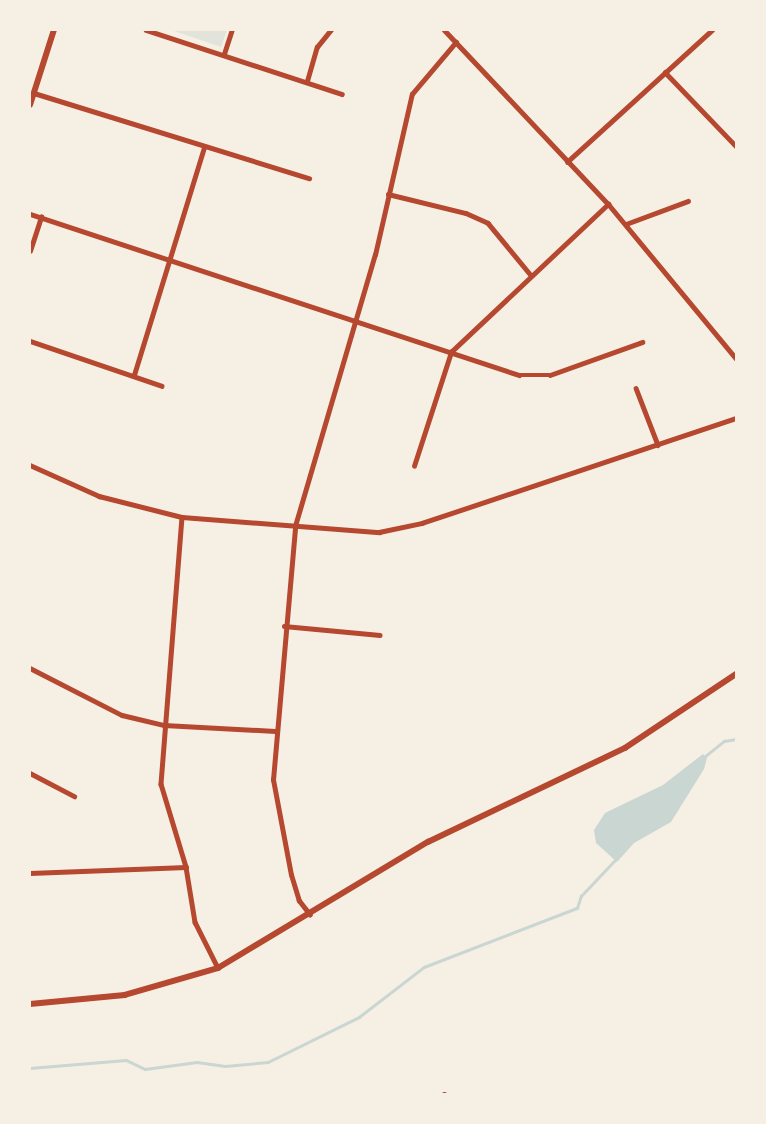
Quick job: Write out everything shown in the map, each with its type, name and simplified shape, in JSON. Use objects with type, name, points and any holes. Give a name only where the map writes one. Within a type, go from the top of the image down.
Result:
[{"type":"main road","points":[[30,105],[54,30]]},
{"type":"main road","points":[[30,1004],[126,995],[218,968],[310,916],[428,842],[625,748],[736,674]]},
{"type":"street","points":[[146,30],[342,94]]},
{"type":"street","points":[[224,54],[232,30]]},
{"type":"street","points":[[307,81],[317,47],[331,30]]},
{"type":"street","points":[[444,30],[626,224],[736,360]]},
{"type":"street","points":[[567,162],[712,30]]},
{"type":"street","points":[[310,916],[299,901],[277,805],[275,730],[294,526],[356,319],[412,94],[456,42]]},
{"type":"street","points":[[665,72],[736,146]]},
{"type":"street","points":[[34,92],[204,148],[309,178]]},
{"type":"street","points":[[134,375],[204,148]]},
{"type":"street","points":[[388,194],[466,213],[488,223],[530,274]]},
{"type":"street","points":[[626,224],[688,201]]},
{"type":"street","points":[[414,466],[452,352],[530,274],[608,204]]},
{"type":"street","points":[[30,214],[534,378],[642,342]]},
{"type":"street","points":[[30,251],[41,217]]},
{"type":"street","points":[[30,341],[162,386]]},
{"type":"street","points":[[636,388],[658,445]]},
{"type":"street","points":[[30,465],[99,496],[182,516],[294,526],[399,530],[736,418]]},
{"type":"street","points":[[182,516],[164,724],[161,784],[186,867],[195,922],[218,968]]},
{"type":"street","points":[[284,626],[380,635]]},
{"type":"street","points":[[30,668],[122,715],[164,724],[275,730]]},
{"type":"street","points":[[30,773],[74,796]]},
{"type":"street","points":[[30,873],[186,867]]},
{"type":"shaded area","points":[[171,30],[227,30],[221,47]]},
{"type":"shaded area","points":[[703,754],[707,758],[704,769],[671,822],[634,843],[617,862],[596,843],[594,830],[605,813],[663,785]]},
{"type":"waterway","points":[[703,758],[724,741],[736,739]]},
{"type":"waterway","points":[[30,1068],[126,1060],[145,1069],[197,1062],[225,1066],[268,1062],[359,1017],[424,967],[577,908],[581,896],[616,859]]}]
